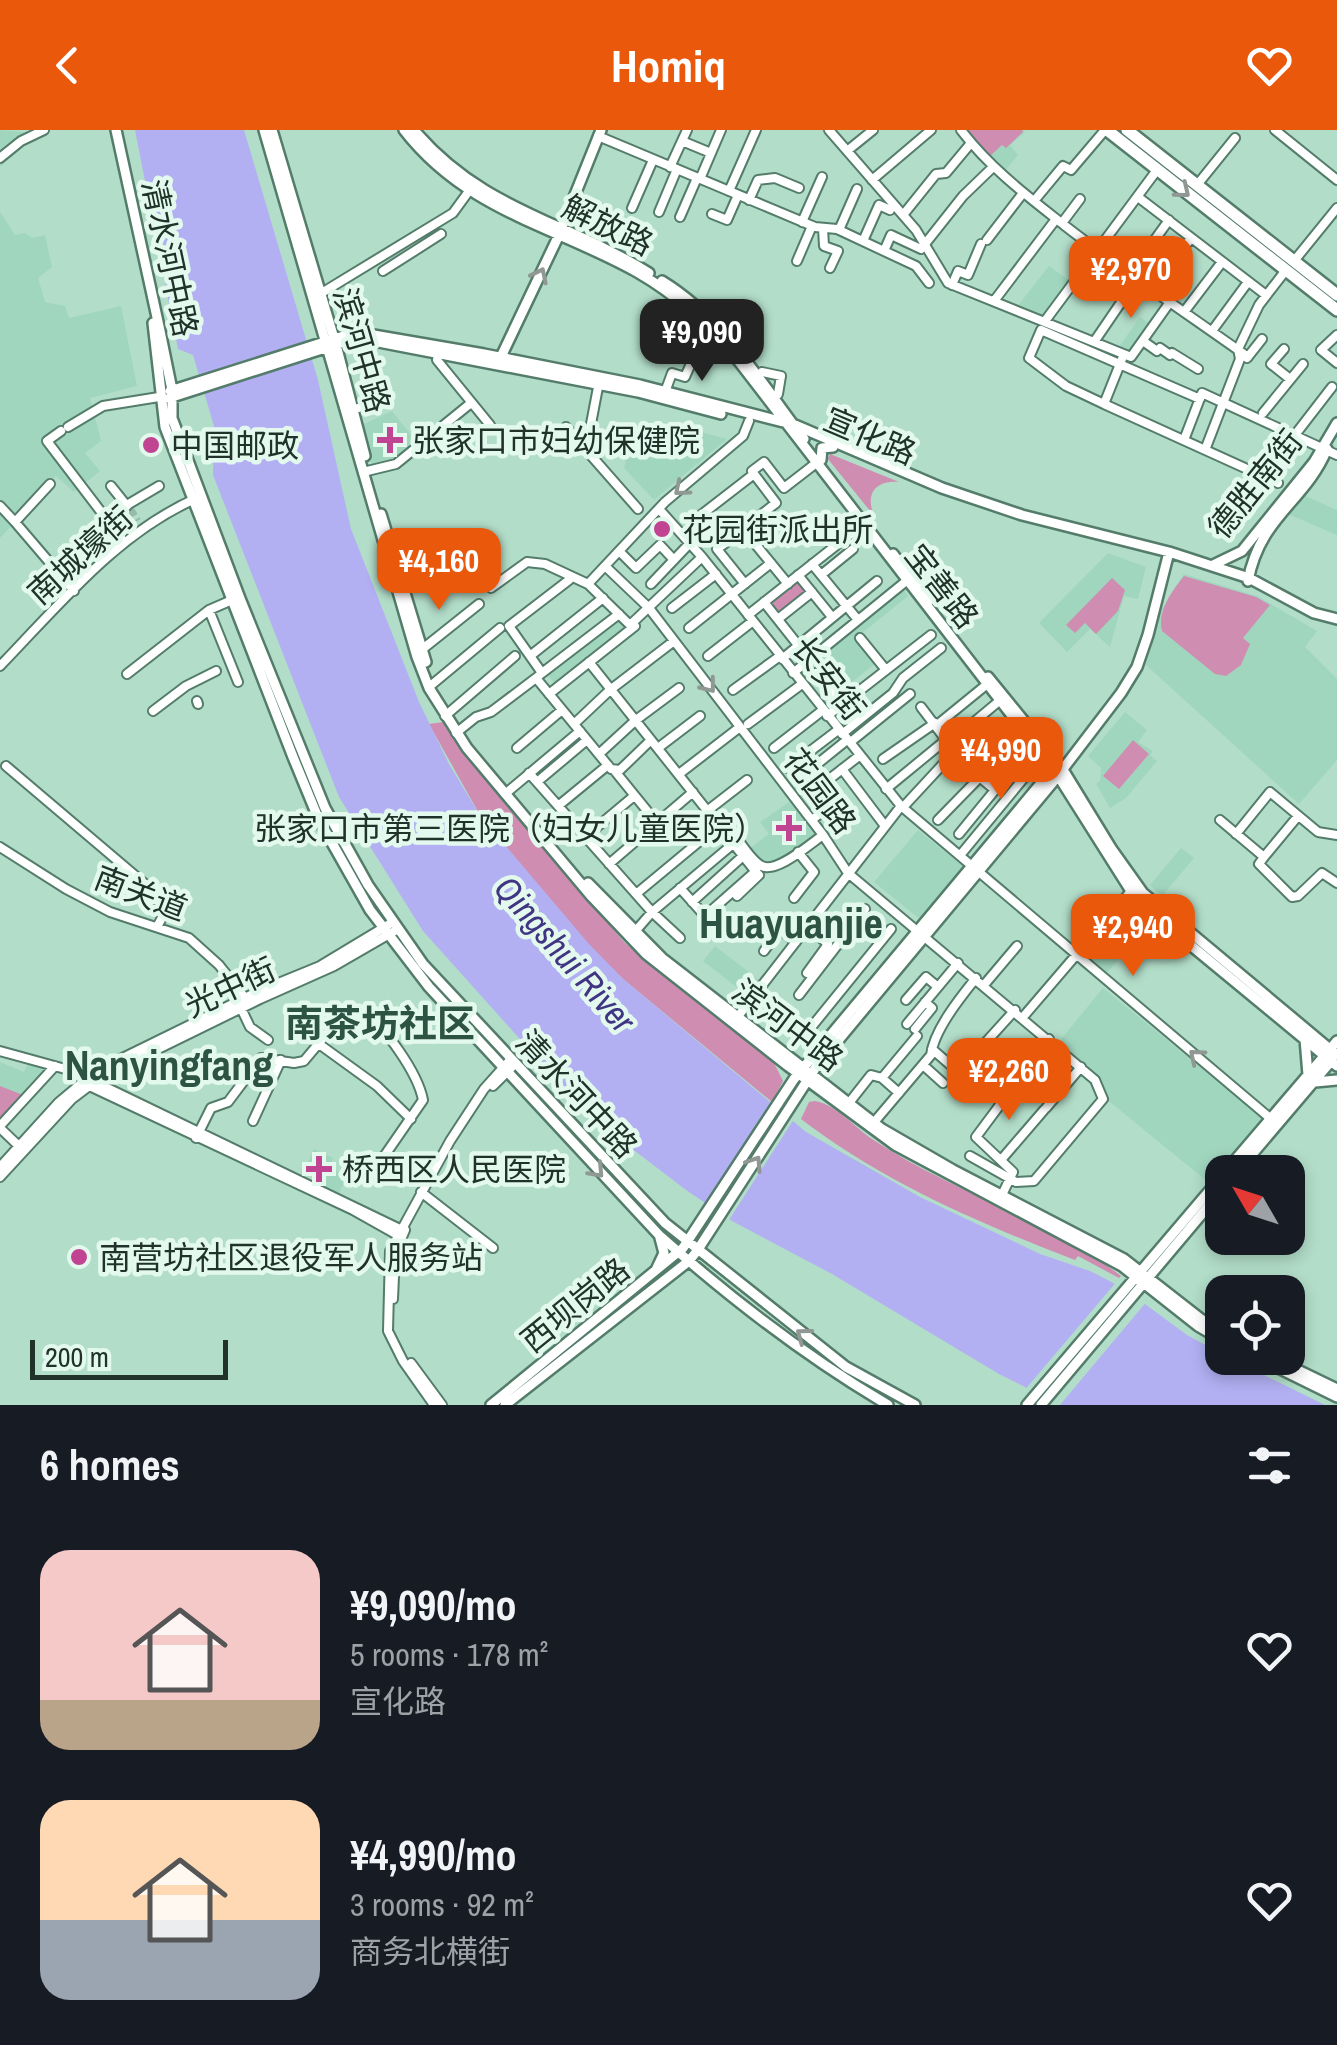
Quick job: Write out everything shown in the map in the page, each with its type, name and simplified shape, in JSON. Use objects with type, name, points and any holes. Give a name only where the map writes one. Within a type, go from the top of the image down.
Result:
[{"type":"highway","points":[[1106,130],[1290,266],[1337,295]]},
{"type":"highway","points":[[1128,130],[1197,185],[1337,310]]},
{"type":"main road","name":"清水河中路","points":[[113,130],[171,394],[172,418],[232,600],[320,820],[385,932],[429,987],[668,1225],[701,1272],[810,1356],[888,1405]]},
{"type":"main road","name":"清水河中路","points":[[113,130],[154,332],[165,427],[242,601],[325,808],[368,885],[423,964],[659,1235],[710,1262],[846,1367],[915,1405]]},
{"type":"main road","name":"滨河中路","points":[[264,130],[316,296]]},
{"type":"main road","name":"滨河中路","points":[[272,130],[328,343],[418,651],[432,686],[458,731],[632,935],[735,1020],[872,1125],[1140,1280],[1205,1322]]},
{"type":"main road","name":"解放路","points":[[404,130],[431,161],[469,191],[513,217],[560,233]]},
{"type":"main road","name":"解放路","points":[[414,130],[452,170],[474,185],[665,290],[732,353],[791,427]]},
{"type":"main road","points":[[500,361],[560,233],[600,133]]},
{"type":"main road","name":"宣化路","points":[[191,389],[312,354],[328,343],[363,339],[438,349],[658,392],[791,427],[958,494],[1248,580],[1337,621]]},
{"type":"main road","points":[[159,397],[328,343]]},
{"type":"main road","points":[[748,418],[762,406],[765,390]]},
{"type":"main road","name":"德胜南街","points":[[1219,571],[1244,557],[1320,465],[1323,449],[1337,424]]},
{"type":"main road","name":"宣化路","points":[[791,427],[940,493],[1020,519],[1205,564],[1219,571]]},
{"type":"main road","name":"宝善路","points":[[791,427],[1059,771]]},
{"type":"main road","name":"德胜南街","points":[[1205,564],[1216,565],[1242,552],[1337,432]]},
{"type":"main road","points":[[818,462],[822,448],[833,446]]},
{"type":"main road","name":"德胜南街","points":[[1248,580],[1253,555],[1269,527]]},
{"type":"main road","points":[[688,1252],[705,1215],[782,1096],[805,1074],[1114,702],[1137,667],[1168,555]]},
{"type":"main road","points":[[1059,771],[1130,891],[1305,1039],[1334,1052]]},
{"type":"main road","points":[[1059,771],[1144,893],[1334,1052]]},
{"type":"main road","points":[[1250,1155],[1310,1079],[1305,1039]]},
{"type":"main road","points":[[1240,1155],[1334,1052]]},
{"type":"main road","points":[[688,1252],[706,1238],[717,1222],[793,1104],[805,1074]]},
{"type":"main road","points":[[1310,1079],[1337,1080]]},
{"type":"main road","points":[[1041,1405],[1205,1198]]},
{"type":"main road","points":[[1028,1404],[1205,1209]]},
{"type":"main road","points":[[668,1225],[688,1229],[705,1215]]},
{"type":"main road","points":[[654,1274],[664,1254],[659,1235]]},
{"type":"main road","points":[[706,1238],[704,1251],[710,1262]]},
{"type":"main road","name":"西坝岗路","points":[[506,1405],[671,1273],[688,1252]]},
{"type":"main road","name":"西坝岗路","points":[[492,1405],[654,1274],[688,1252]]},
{"type":"main road","points":[[671,1273],[690,1268],[701,1272]]},
{"type":"main road","points":[[1305,1374],[1337,1389]]},
{"type":"main road","points":[[1292,1375],[1337,1397]]},
{"type":"street","points":[[21,142],[24,130]]},
{"type":"street","points":[[0,158],[44,130]]},
{"type":"street","points":[[659,212],[686,130]]},
{"type":"street","points":[[680,217],[722,130]]},
{"type":"street","points":[[712,214],[727,220],[756,130]]},
{"type":"street","points":[[830,130],[903,215],[952,284],[1094,342],[1200,398]]},
{"type":"street","points":[[847,151],[873,130]]},
{"type":"street","points":[[908,130],[917,142]]},
{"type":"street","points":[[872,180],[931,130]]},
{"type":"street","points":[[961,130],[992,168],[1096,251],[1248,356]]},
{"type":"street","points":[[1034,201],[1063,166],[1070,170],[1106,130]]},
{"type":"street","points":[[1275,130],[1337,180]]},
{"type":"street","points":[[600,133],[802,222],[839,230],[916,266],[929,283]]},
{"type":"street","points":[[1197,185],[1235,138]]},
{"type":"street","points":[[682,141],[711,153]]},
{"type":"street","points":[[903,215],[936,174],[946,174],[971,143]]},
{"type":"street","points":[[632,208],[654,160]]},
{"type":"street","points":[[923,246],[962,196],[992,168]]},
{"type":"street","points":[[1045,321],[1157,170]]},
{"type":"street","points":[[802,222],[822,177]]},
{"type":"street","points":[[749,200],[758,180],[775,178],[799,188]]},
{"type":"street","points":[[839,230],[857,189]]},
{"type":"street","points":[[316,296],[452,212],[469,191]]},
{"type":"street","points":[[952,284],[958,271],[968,275],[984,241],[1023,193]]},
{"type":"street","points":[[1138,197],[1266,295]]},
{"type":"street","points":[[994,301],[1080,199]]},
{"type":"street","points":[[863,241],[879,205],[890,210]]},
{"type":"street","points":[[1227,401],[1240,359],[1238,349],[1266,295],[1337,208]]},
{"type":"street","points":[[1094,342],[1169,220]]},
{"type":"street","points":[[797,261],[812,226]]},
{"type":"street","points":[[383,271],[438,236],[427,228]]},
{"type":"street","points":[[823,228],[824,246],[838,252],[830,268]]},
{"type":"street","points":[[884,251],[892,235],[923,246]]},
{"type":"street","points":[[1152,290],[1191,238]]},
{"type":"street","points":[[1184,312],[1222,262]]},
{"type":"street","points":[[1212,331],[1248,282]]},
{"type":"street","points":[[1104,404],[1126,358],[1170,302]]},
{"type":"street","points":[[1126,358],[1041,330],[1029,358],[1066,386],[1278,483]]},
{"type":"street","points":[[1337,335],[1321,350],[1337,363]]},
{"type":"street","points":[[1204,450],[1248,356],[1262,339]]},
{"type":"street","points":[[1143,341],[1157,352],[1160,348],[1198,369]]},
{"type":"street","points":[[1284,348],[1271,364],[1290,380]]},
{"type":"street","points":[[438,349],[437,360],[490,425]]},
{"type":"street","points":[[658,392],[672,372],[685,376],[696,352]]},
{"type":"street","points":[[1262,414],[1303,364]]},
{"type":"street","points":[[762,372],[782,376]]},
{"type":"street","points":[[765,390],[782,376]]},
{"type":"street","points":[[778,394],[782,376]]},
{"type":"street","points":[[586,450],[600,381]]},
{"type":"street","points":[[1298,431],[1332,387]]},
{"type":"street","points":[[1184,440],[1202,393],[1227,401],[1337,455]]},
{"type":"street","points":[[349,411],[369,404],[371,394]]},
{"type":"street","points":[[124,542],[48,441],[103,406],[159,397]]},
{"type":"street","points":[[366,472],[396,464],[470,403]]},
{"type":"street","points":[[588,584],[659,508],[743,436],[748,418]]},
{"type":"street","points":[[566,427],[638,509]]},
{"type":"street","points":[[745,584],[716,549],[776,502],[752,471],[764,462],[784,488]]},
{"type":"street","points":[[772,497],[818,462]]},
{"type":"street","points":[[724,544],[701,515],[754,474]]},
{"type":"street","points":[[16,522],[50,484]]},
{"type":"street","points":[[112,486],[128,507],[158,486]]},
{"type":"street","name":"南城壕街","points":[[0,666],[140,525],[198,497]]},
{"type":"street","points":[[0,506],[74,591]]},
{"type":"street","name":"长安街","points":[[659,508],[886,789],[1071,964],[1271,1118]]},
{"type":"street","points":[[708,656],[764,602],[864,522]]},
{"type":"street","points":[[743,529],[788,584]]},
{"type":"street","points":[[619,551],[636,568],[660,544],[674,560]]},
{"type":"street","points":[[651,584],[690,544]]},
{"type":"street","points":[[821,575],[853,549]]},
{"type":"street","points":[[549,694],[634,624],[702,557]]},
{"type":"street","points":[[490,588],[526,562],[544,564],[588,584],[634,624]]},
{"type":"street","points":[[689,628],[771,563]]},
{"type":"street","points":[[812,564],[858,620]]},
{"type":"street","name":"花园路","points":[[606,566],[649,608],[744,725],[848,873],[1015,1010],[1028,1014],[1049,1039],[1095,1080],[1103,1099],[1034,1181],[1011,1180]]},
{"type":"street","points":[[672,608],[716,574]]},
{"type":"street","points":[[798,575],[832,617]]},
{"type":"street","points":[[569,580],[509,626],[549,694],[657,823]]},
{"type":"street","points":[[733,690],[798,645],[877,580]]},
{"type":"street","points":[[793,672],[908,580]]},
{"type":"street","points":[[778,619],[812,592]]},
{"type":"street","points":[[530,656],[603,598]]},
{"type":"street","points":[[127,674],[209,610],[232,600]]},
{"type":"street","points":[[764,602],[798,645]]},
{"type":"street","points":[[418,651],[479,604]]},
{"type":"street","points":[[209,610],[238,682]]},
{"type":"street","points":[[458,731],[476,717],[492,712],[618,614]]},
{"type":"street","points":[[432,686],[500,628]]},
{"type":"street","points":[[774,748],[842,705],[931,635]]},
{"type":"street","points":[[860,638],[886,670]]},
{"type":"street","points":[[507,792],[577,728],[610,690],[674,641]]},
{"type":"street","points":[[811,769],[893,693],[903,678],[941,648]]},
{"type":"street","points":[[448,714],[514,656]]},
{"type":"street","points":[[589,662],[707,810],[761,869]]},
{"type":"street","points":[[154,711],[216,670]]},
{"type":"street","points":[[816,672],[842,705]]},
{"type":"street","points":[[883,758],[936,724],[989,682]]},
{"type":"street","points":[[679,774],[802,684]]},
{"type":"street","points":[[599,754],[678,688]]},
{"type":"street","points":[[788,768],[878,720],[910,694]]},
{"type":"street","points":[[886,789],[1002,699]]},
{"type":"street","points":[[922,707],[965,765],[995,790],[958,834]]},
{"type":"street","points":[[516,748],[562,710]]},
{"type":"street","points":[[871,711],[878,720]]},
{"type":"street","points":[[658,748],[700,716]]},
{"type":"street","points":[[537,782],[587,740]]},
{"type":"street","points":[[558,806],[611,768],[622,768],[652,740]]},
{"type":"street","points":[[735,1020],[885,826],[956,750]]},
{"type":"street","points":[[823,784],[859,756]]},
{"type":"street","points":[[915,765],[928,777]]},
{"type":"street","points":[[6,766],[151,889],[165,912],[157,927]]},
{"type":"street","points":[[842,769],[885,826]]},
{"type":"street","points":[[962,853],[1028,773]]},
{"type":"street","points":[[530,774],[652,912],[680,938]]},
{"type":"street","points":[[938,820],[980,777]]},
{"type":"street","points":[[707,810],[746,780]]},
{"type":"street","points":[[609,864],[693,792]]},
{"type":"street","points":[[1236,834],[1270,792],[1318,832],[1337,834]]},
{"type":"street","points":[[1011,794],[1027,807]]},
{"type":"street","points":[[585,837],[634,796]]},
{"type":"street","points":[[812,820],[838,799]]},
{"type":"street","points":[[974,816],[1004,834]]},
{"type":"street","points":[[1298,816],[1258,864],[1292,897],[1322,873],[1337,883]]},
{"type":"street","points":[[1220,820],[1264,858]]},
{"type":"street","points":[[723,826],[743,856],[761,869]]},
{"type":"street","points":[[636,894],[723,826]]},
{"type":"street","points":[[680,888],[704,916],[761,869],[776,867],[823,834]]},
{"type":"street","points":[[632,935],[652,912],[733,844]]},
{"type":"street","name":"南关道","points":[[0,846],[110,912],[189,938],[201,947],[243,1003],[250,1027],[268,1040]]},
{"type":"street","points":[[794,898],[814,872],[798,852]]},
{"type":"street","points":[[692,902],[743,856]]},
{"type":"street","points":[[737,896],[761,869]]},
{"type":"street","points":[[1028,1014],[1130,891]]},
{"type":"street","points":[[807,974],[828,944],[865,909]]},
{"type":"street","points":[[741,918],[771,942]]},
{"type":"street","name":"光中街","points":[[0,1177],[87,1081],[395,925]]},
{"type":"street","points":[[808,1030],[891,929]]},
{"type":"street","points":[[764,950],[780,930],[796,942]]},
{"type":"street","points":[[799,995],[828,944]]},
{"type":"street","points":[[984,985],[1017,946]]},
{"type":"street","points":[[882,1078],[926,1002],[958,963]]},
{"type":"street","points":[[854,975],[874,991]]},
{"type":"street","points":[[906,1000],[926,977],[938,987]]},
{"type":"street","points":[[872,1125],[916,1074],[953,1006],[976,978]]},
{"type":"street","points":[[932,1049],[956,1069],[1015,1010]]},
{"type":"street","points":[[197,1135],[211,1108],[228,1102],[261,1058],[304,1061],[345,1012],[362,1012],[370,1016],[402,1056],[423,1095],[376,1168],[368,1172],[353,1167]]},
{"type":"street","points":[[1001,1198],[1013,1172],[976,1137],[1049,1039]]},
{"type":"street","points":[[319,1044],[369,1080],[411,1118]]},
{"type":"street","points":[[0,1051],[55,1066],[400,1233]]},
{"type":"street","points":[[253,1121],[282,1060]]},
{"type":"street","points":[[922,1065],[943,1083]]},
{"type":"street","points":[[22,1149],[0,1127],[55,1066]]},
{"type":"street","points":[[434,1405],[403,1362],[388,1330],[388,1260],[467,1115],[508,1066]]},
{"type":"street","points":[[1002,1160],[1081,1068]]},
{"type":"street","points":[[896,1103],[916,1074]]},
{"type":"street","points":[[846,1106],[871,1075],[882,1078],[899,1092]]},
{"type":"street","name":"光中街","points":[[0,1167],[22,1149]]},
{"type":"street","points":[[970,1156],[1011,1180]]},
{"type":"street","points":[[423,1193],[493,1248]]},
{"type":"street","points":[[400,1233],[393,1330],[408,1359],[442,1405]]},
{"type":"shaded area","points":[[0,130],[24,132],[15,141],[21,149],[0,167]]},
{"type":"shaded area","points":[[967,130],[1025,132],[1010,145],[1018,155],[1004,172]]},
{"type":"shaded area","points":[[968,130],[1022,130],[1023,132],[989,157]]},
{"type":"shaded area","points":[[0,212],[15,235],[45,235],[52,267],[38,278],[45,302],[65,306],[69,318],[121,306],[137,386],[90,398],[101,441],[85,453],[100,471],[74,492],[56,476],[0,538]]},
{"type":"shaded area","points":[[1049,266],[1071,282],[1045,320],[1016,308]]},
{"type":"shaded area","points":[[1140,317],[1150,324],[1130,352],[1119,347]]},
{"type":"shaded area","name":"张家口市妇幼保健院","points":[[392,411],[418,444],[395,463],[372,467],[362,425]]},
{"type":"shaded area","points":[[659,421],[727,439],[654,500],[624,468],[631,437],[653,442]]},
{"type":"shaded area","points":[[830,454],[899,482],[874,490],[871,502],[875,517],[828,459]]},
{"type":"shaded area","points":[[1303,495],[1337,510],[1337,535],[1288,514]]},
{"type":"shaded area","points":[[1108,553],[1146,567],[1138,599],[1124,596],[1110,647],[1090,629],[1067,652],[1039,623]]},
{"type":"shaded area","points":[[1184,574],[1257,596],[1317,631],[1305,647],[1337,679],[1337,760],[1299,804],[1146,665],[1162,609]]},
{"type":"shaded area","points":[[1184,576],[1256,597],[1270,605],[1243,638],[1250,644],[1241,665],[1226,676],[1215,674],[1162,631],[1164,609]]},
{"type":"shaded area","points":[[798,578],[809,592],[778,617],[767,602]]},
{"type":"shaded area","points":[[1112,578],[1125,590],[1118,611],[1096,634],[1085,623],[1075,633],[1066,625]]},
{"type":"shaded area","points":[[902,587],[908,596],[856,638],[876,663],[839,692],[820,669],[805,680],[798,671]]},
{"type":"shaded area","points":[[619,618],[627,628],[555,684],[547,674]]},
{"type":"shaded area","points":[[1125,712],[1147,730],[1138,742],[1153,751],[1150,755],[1157,761],[1126,798],[1110,808],[1096,784],[1101,768],[1088,756]]},
{"type":"shaded area","points":[[443,722],[461,751],[625,943],[774,1063],[783,1081],[772,1102],[623,979],[588,944],[481,817],[429,724]]},
{"type":"shaded area","points":[[1133,740],[1149,754],[1119,789],[1103,776]]},
{"type":"shaded area","name":"张家口市第三医院（妇女儿童医院）","points":[[792,800],[818,835],[770,867],[762,864],[750,848],[769,834],[760,822]]},
{"type":"shaded area","points":[[918,830],[964,867],[921,920],[874,882]]},
{"type":"shaded area","points":[[1181,848],[1194,858],[1162,896],[1150,885]]},
{"type":"shaded area","points":[[1123,904],[1148,924],[1105,975],[1082,956]]},
{"type":"shaded area","points":[[715,946],[759,980],[747,995],[703,961]]},
{"type":"shaded area","points":[[1103,988],[1263,1118],[1231,1155],[1205,1155],[1205,1180],[1105,1098],[1098,1078],[1058,1043]]},
{"type":"shaded area","points":[[0,1062],[24,1072],[28,1064],[47,1069],[0,1120]]},
{"type":"shaded area","points":[[0,1086],[23,1095],[0,1119]]},
{"type":"shaded area","points":[[809,1102],[838,1112],[902,1158],[1062,1238],[1121,1276],[1078,1256],[1075,1260],[1003,1231],[898,1182],[801,1119]]},
{"type":"shaded area","name":"桥西区人民医院","points":[[314,1149],[333,1158],[329,1167],[347,1176],[339,1193],[318,1184],[320,1179],[304,1172]]},
{"type":"water","name":"Qingshui River","points":[[135,130],[244,130],[318,380],[351,529],[419,702],[449,764],[481,817],[623,979],[806,1132],[920,1197],[1123,1288],[1205,1345],[1205,1375],[1264,1375],[1325,1405],[1061,1405],[999,1374],[832,1274],[732,1221],[588,1115],[423,931],[339,797],[213,475],[214,426],[193,355],[178,349]]},
{"type":"pier","points":[[775,1097],[796,1116],[727,1223],[703,1208]]},
{"type":"pier","points":[[1118,1280],[1148,1300],[1060,1405],[1050,1405],[1023,1392]]},
{"type":"tunnel","points":[[130,509],[137,521]]},
{"type":"tunnel","points":[[810,931],[822,939]]},
{"type":"place","name":"张家口市妇幼保健院","points":[[390,440]]},
{"type":"place","name":"中国邮政","points":[[151,445]]},
{"type":"place","name":"花园街派出所","points":[[662,529]]},
{"type":"place","name":"张家口市第三医院（妇女儿童医院）","points":[[789,828]]},
{"type":"place","name":"桥西区人民医院","points":[[319,1169]]},
{"type":"place","name":"南营坊社区退役军人服务站","points":[[79,1257]]},
{"type":"district","name":"Huayuanjie","points":[[791,923]]},
{"type":"district","name":"南茶坊社区","points":[[380,1023]]},
{"type":"district","name":"Nanyingfang","points":[[169,1065]]}]
